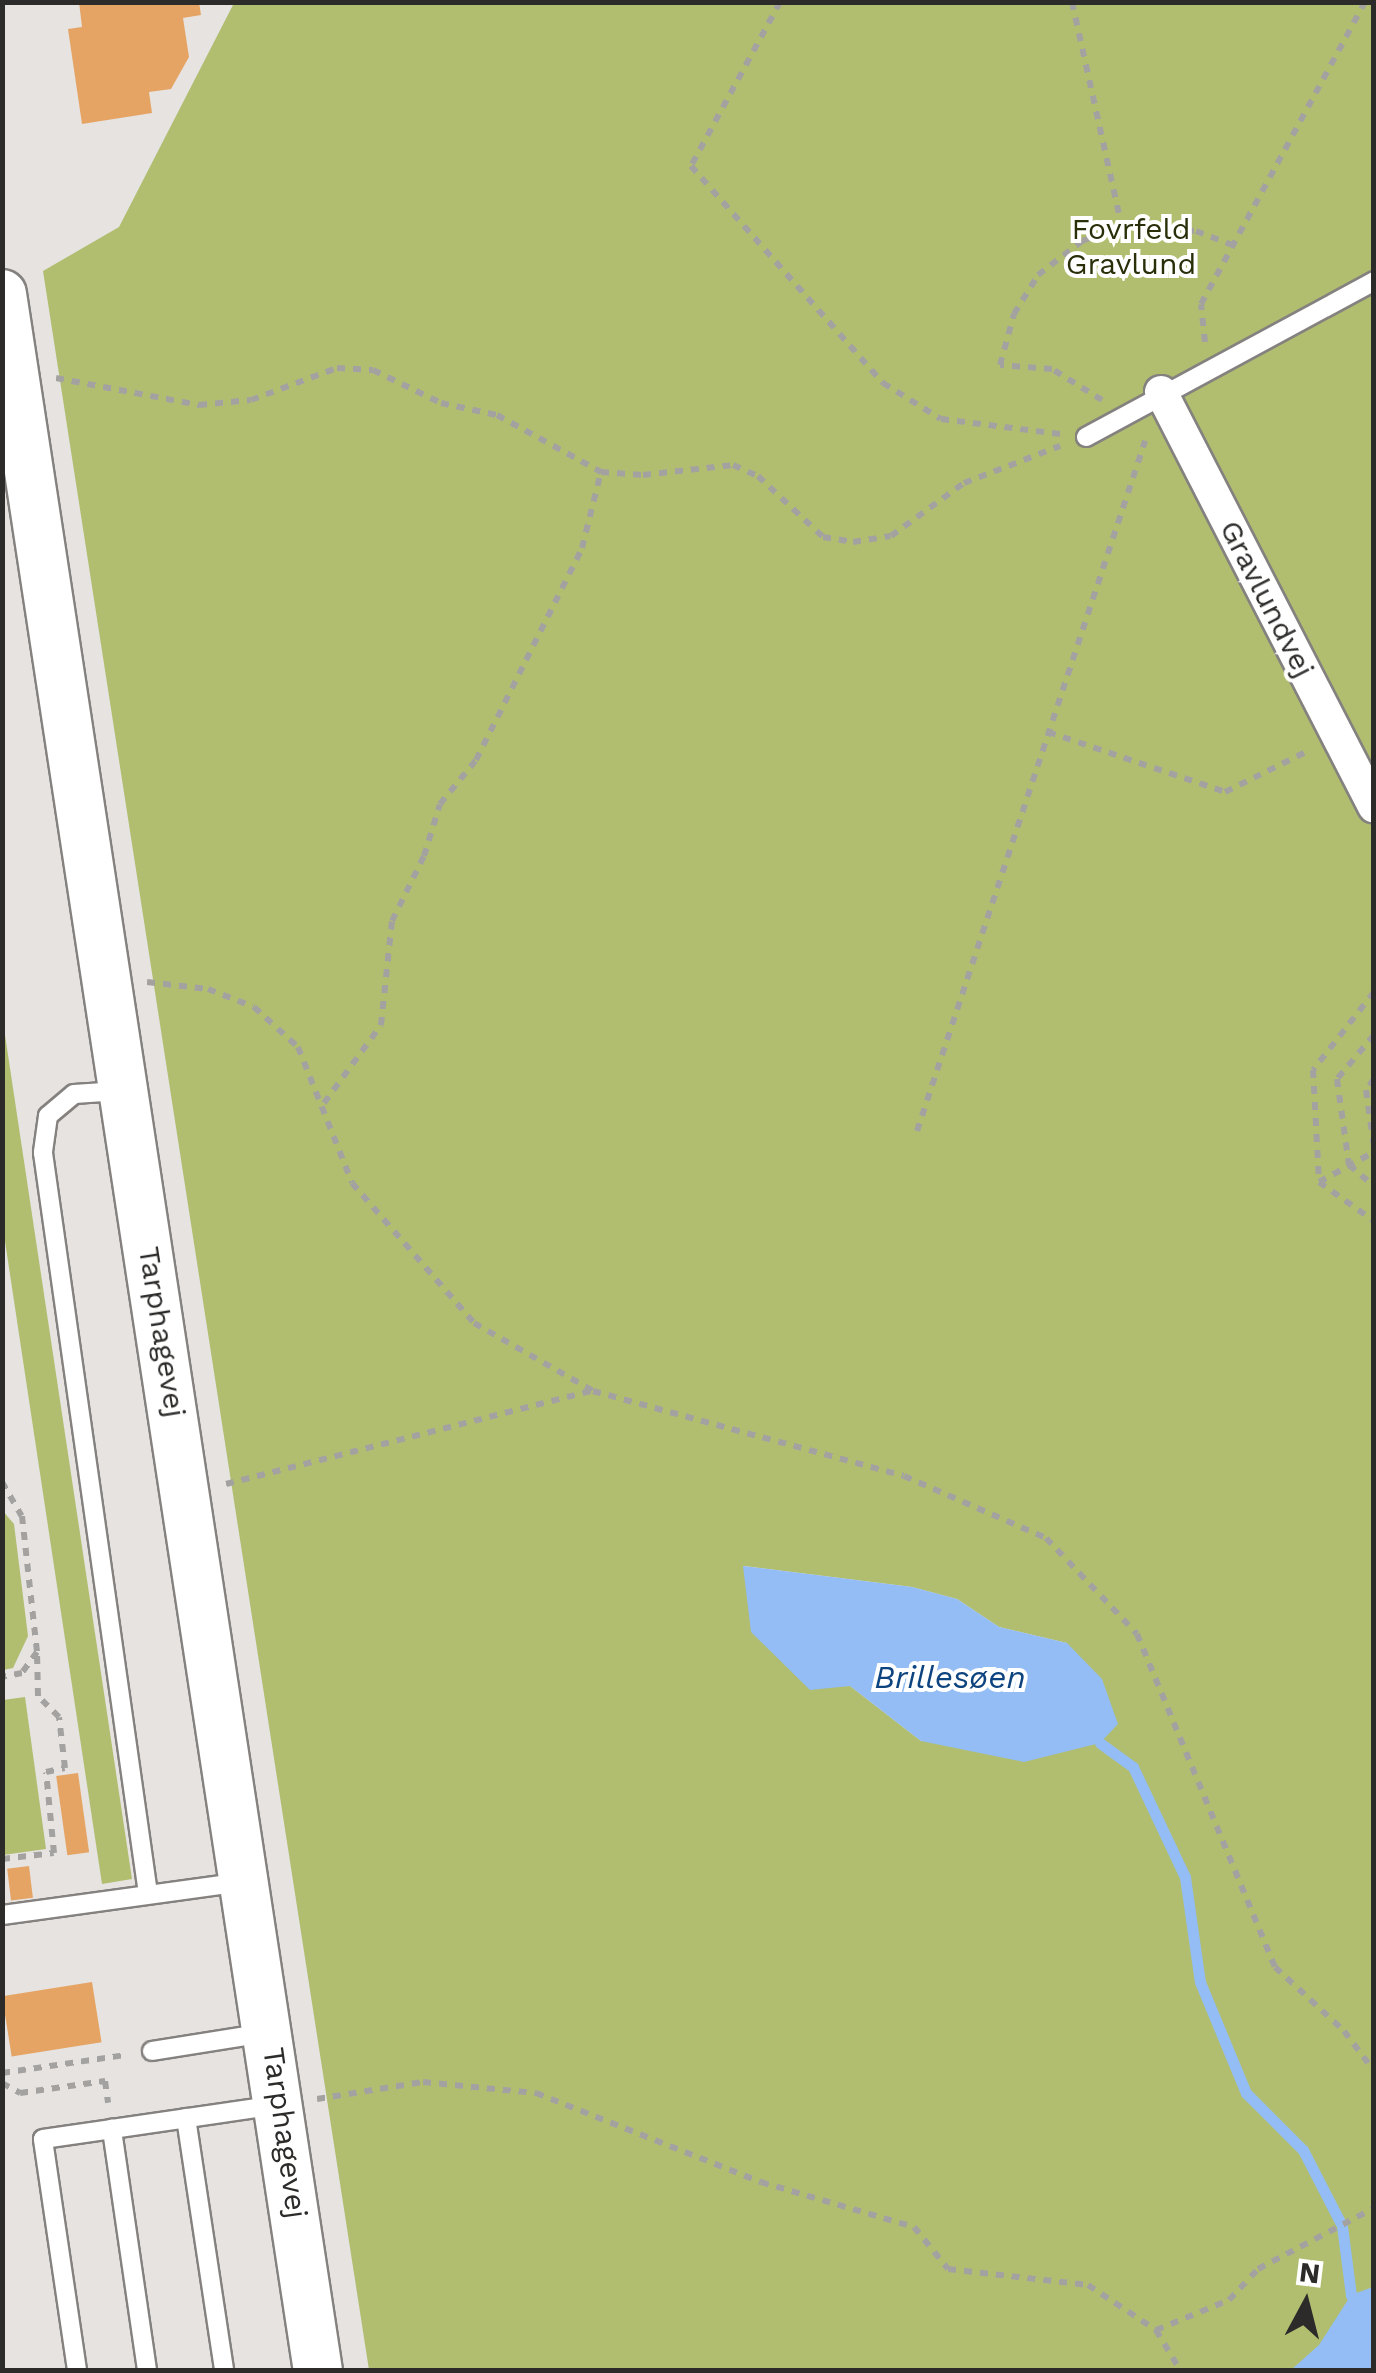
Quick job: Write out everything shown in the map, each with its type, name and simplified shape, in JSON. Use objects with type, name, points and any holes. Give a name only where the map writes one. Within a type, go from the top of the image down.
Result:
[{"type":"main road","name":"Tarphagevej","points":[[2,294],[271,2032],[318,2370]]},
{"type":"street","name":"Gravlundvej","points":[[1161,392],[1374,806]]},
{"type":"lane","points":[[1086,437],[1161,392],[1374,282]]},
{"type":"lane","points":[[125,1090],[74,1094],[48,1116],[43,1153],[148,1894]]},
{"type":"lane","points":[[2,1915],[248,1882]]},
{"type":"lane","points":[[152,2051],[271,2032]]},
{"type":"lane","points":[[77,2370],[43,2139],[281,2104]]},
{"type":"lane","points":[[186,2118],[224,2370]]},
{"type":"lane","points":[[112,2129],[148,2370]]},
{"type":"path","points":[[780,2],[691,166],[883,383],[941,419],[1086,437]]},
{"type":"path","points":[[1072,2],[1122,227]]},
{"type":"path","points":[[1207,368],[1202,304],[1365,2]]},
{"type":"path","points":[[1125,414],[1052,369],[1000,365],[1014,314],[1038,275],[1082,241],[1122,227],[1196,231],[1232,245]]},
{"type":"path","points":[[15,380],[72,378],[199,405],[251,400],[337,368],[373,370],[441,403],[497,415],[601,472],[643,475],[733,465],[758,476],[823,537],[853,542],[891,536],[964,483],[1086,437]]},
{"type":"path","points":[[917,1131],[1161,392]]},
{"type":"path","points":[[324,1104],[380,1025],[392,921],[424,856],[440,804],[476,760],[582,548],[601,472]]},
{"type":"path","points":[[1048,732],[1225,792],[1338,736]]},
{"type":"path","points":[[108,977],[208,989],[254,1007],[298,1047],[324,1104],[352,1184],[474,1323],[593,1391],[904,1476],[1046,1538],[1137,1634],[1275,1968],[1344,2031],[1374,2071]]},
{"type":"path","points":[[1319,1182],[1313,1070],[1374,992]]},
{"type":"path","points":[[1374,1036],[1337,1079],[1349,1165],[1374,1186]]},
{"type":"path","points":[[1319,1182],[1374,1149],[1366,1090],[1374,1080]]},
{"type":"path","points":[[1319,1182],[1374,1221]]},
{"type":"path","points":[[187,1493],[593,1391]]},
{"type":"path","points":[[2,1482],[22,1516],[38,1696],[59,1717],[65,1768],[46,1772],[54,1853],[2,1860]]},
{"type":"path","points":[[2,1677],[22,1673],[37,1652]]},
{"type":"path","points":[[2,2073],[152,2051]]},
{"type":"path","points":[[2,2083],[20,2093],[105,2081],[112,2129]]},
{"type":"path","points":[[281,2104],[423,2082],[536,2092],[760,2182],[914,2227],[948,2270],[1088,2285],[1156,2330],[1180,2370]]},
{"type":"path","points":[[1156,2330],[1229,2300],[1258,2269],[1374,2208]]},
{"type":"green space","name":"Fovrfeld Gravlund","points":[[234,3],[1373,3],[1373,2370],[369,2370],[43,271],[119,227]],"holes":[[[744,1566],[912,1587],[957,1599],[999,1627],[1067,1643],[921,1741],[850,1686]]]},
{"type":"green space","points":[[2,1015],[132,1879],[102,1884],[3,1228]]},
{"type":"green space","points":[[2,1510],[14,1524],[28,1636],[13,1668],[3,1670]]},
{"type":"green space","points":[[25,1697],[46,1849],[3,1855],[3,1700]]},
{"type":"water","name":"Brillesøen","points":[[743,1566],[912,1587],[957,1599],[999,1627],[1067,1643],[1102,1679],[1118,1724],[1100,1743],[1024,1762],[921,1741],[850,1686],[810,1690],[751,1632]]},
{"type":"water","points":[[1373,2287],[1373,2370],[1291,2370],[1319,2345],[1351,2295]]},
{"type":"building","points":[[79,2],[199,2],[201,15],[183,18],[189,57],[171,89],[149,92],[152,113],[82,124],[68,29],[82,27]]},
{"type":"building","points":[[78,1773],[89,1852],[67,1855],[56,1776]]},
{"type":"building","points":[[29,1866],[33,1898],[11,1900],[7,1869]]},
{"type":"building","points":[[92,1982],[102,2042],[12,2056],[2,1996]]},
{"type":"waterway","points":[[1100,1743],[1133,1767],[1185,1877],[1200,1982],[1246,2093],[1303,2150],[1340,2222]]},
{"type":"waterway","points":[[1342,2226],[1351,2295]]}]
